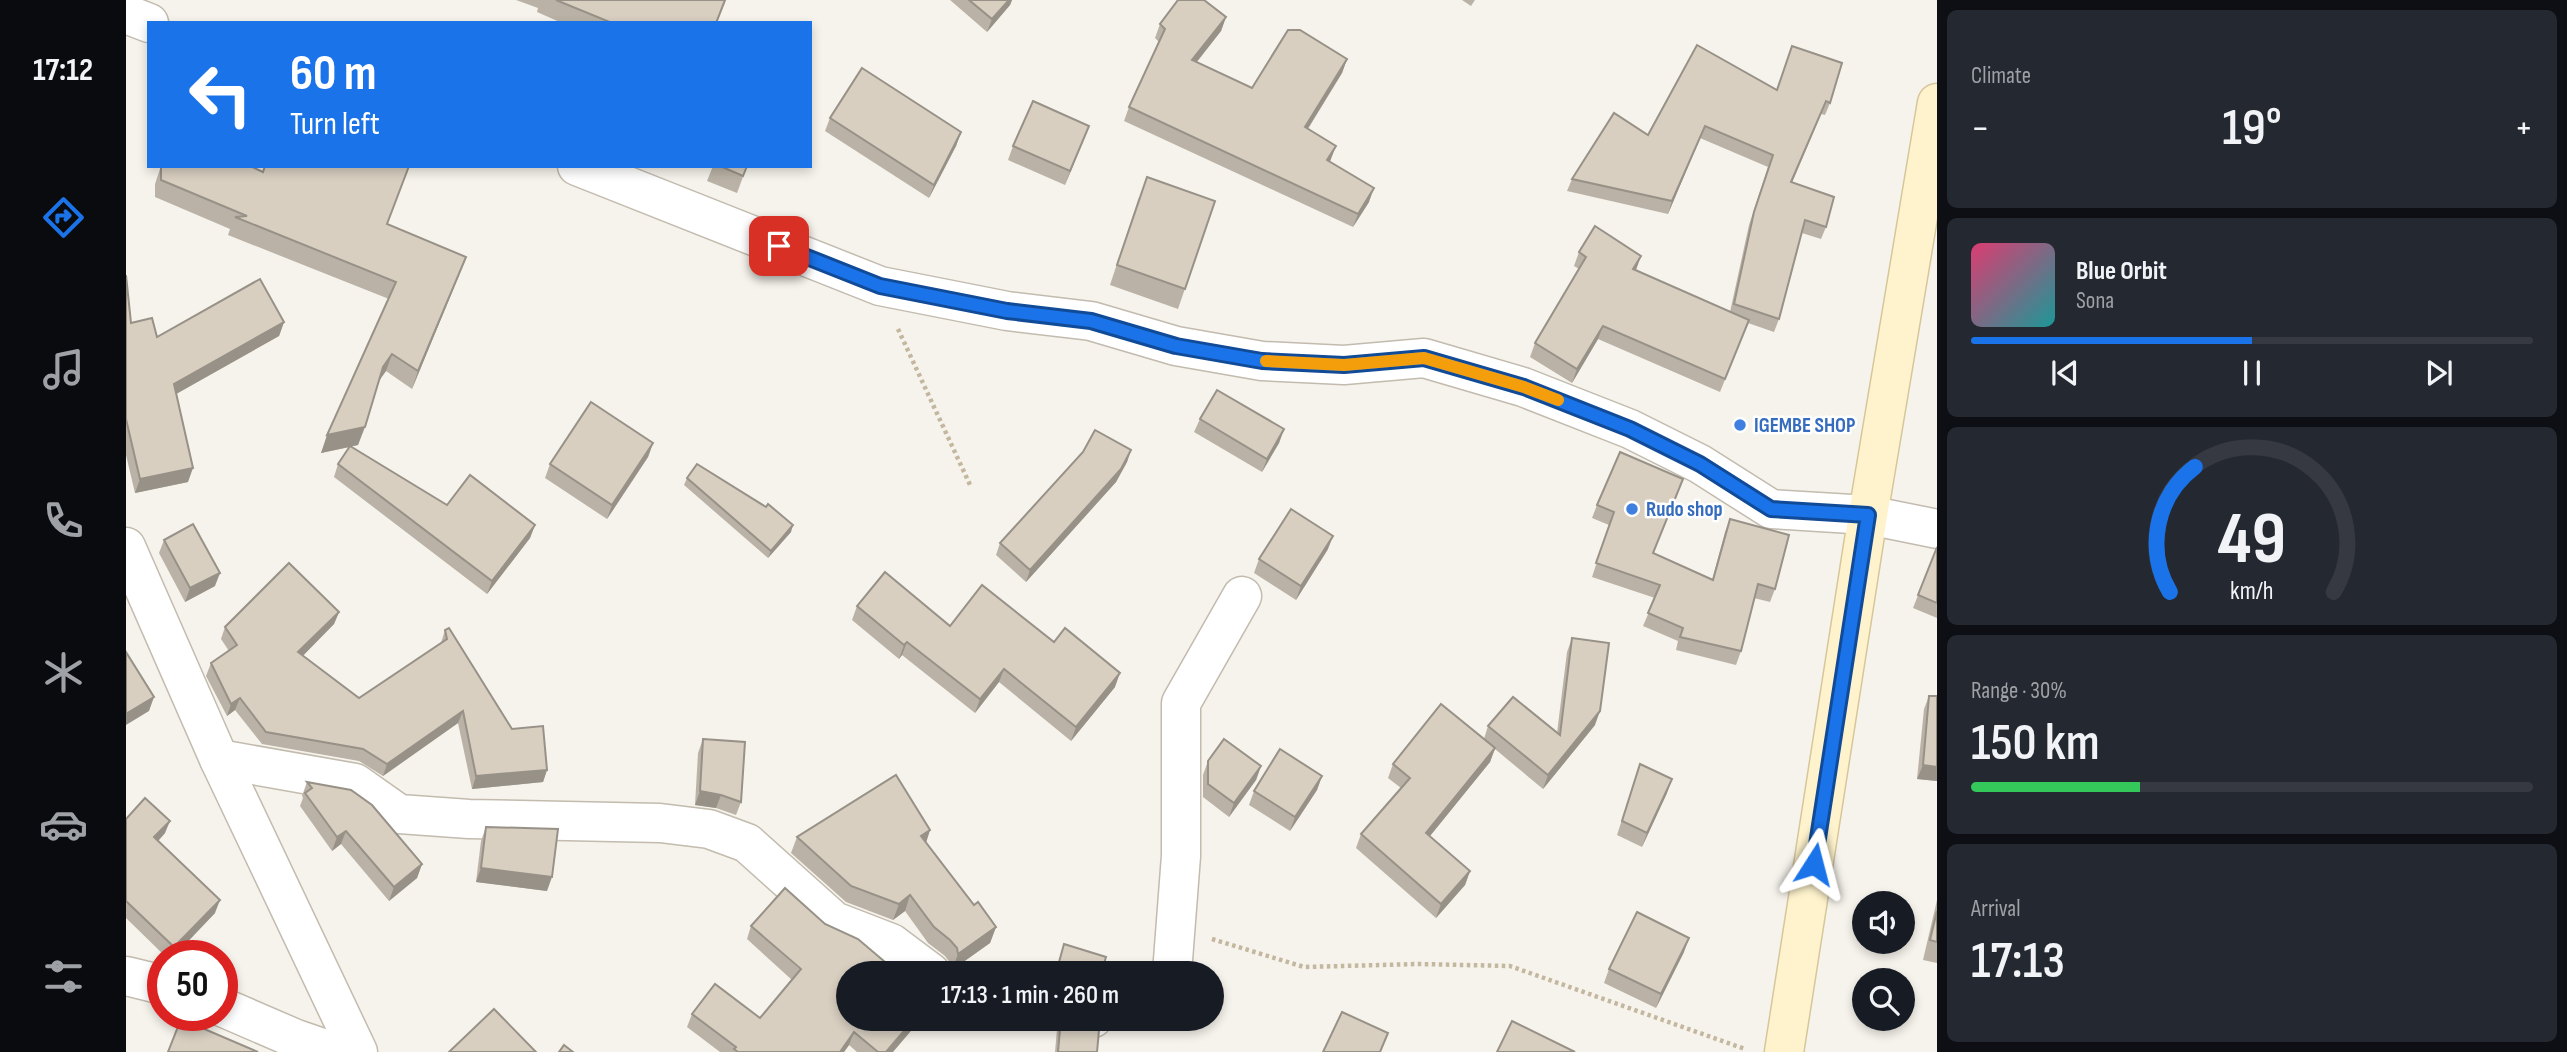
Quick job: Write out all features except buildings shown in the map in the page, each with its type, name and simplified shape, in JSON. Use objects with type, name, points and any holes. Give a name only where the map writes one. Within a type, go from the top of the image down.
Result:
[{"type":"main road","points":[[1784,1052],[1868,515],[1937,103]]},
{"type":"street","points":[[126,14],[147,22]]},
{"type":"street","points":[[582,168],[880,286],[1007,311],[1091,321],[1176,346],[1262,361],[1344,365],[1424,358],[1524,387],[1630,429],[1700,464],[1771,509],[1868,515],[1937,529]]},
{"type":"street","points":[[126,547],[219,759],[358,1052]]},
{"type":"street","points":[[1173,961],[1181,856],[1181,703],[1242,596]]},
{"type":"street","points":[[219,759],[355,783],[399,814],[469,819],[660,823],[709,829],[747,844],[834,921],[891,943],[915,961]]},
{"type":"street","points":[[126,976],[147,981]]},
{"type":"street","points":[[238,1014],[334,1052]]},
{"type":"path","points":[[880,286],[971,487]]},
{"type":"path","points":[[1174,928],[1304,967],[1419,964],[1510,966],[1723,1039],[1752,1052]]},
{"type":"slow traffic","points":[[1266,361],[1344,365],[1424,358],[1524,387],[1558,400]]},
{"type":"place","name":"IGEMBE SHOP","points":[[1740,425]]},
{"type":"place","name":"Rudo shop","points":[[1632,509]]},
{"type":"route","points":[[779,246],[880,286],[1007,311],[1091,321],[1176,346],[1262,361],[1344,365],[1424,358],[1524,387],[1630,429],[1700,464],[1771,509],[1868,515],[1814,864]]}]
